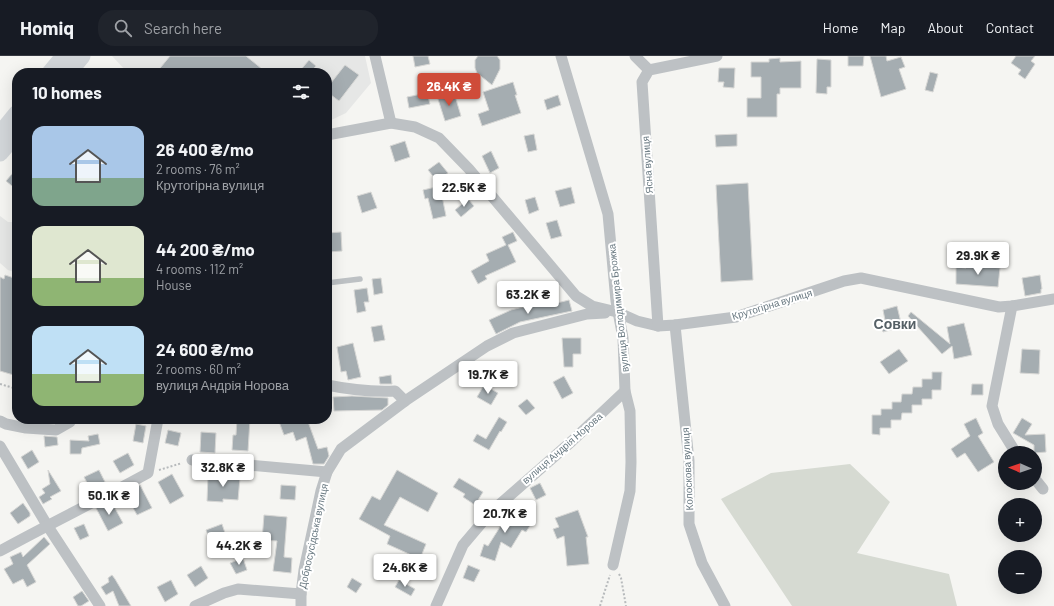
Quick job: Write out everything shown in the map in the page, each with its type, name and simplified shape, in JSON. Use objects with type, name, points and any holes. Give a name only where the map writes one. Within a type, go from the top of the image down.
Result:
[{"type":"main road","points":[[54,68],[64,56]]},
{"type":"main road","points":[[72,68],[82,56]]},
{"type":"main road","points":[[0,134],[12,119]]},
{"type":"main road","points":[[0,153],[12,139]]},
{"type":"street","points":[[375,56],[391,123]]},
{"type":"street","name":"вулиця Володимира Брожка","points":[[561,56],[608,214],[617,312],[623,338],[626,391],[630,411],[630,491],[613,565]]},
{"type":"street","points":[[635,56],[649,70],[717,56]]},
{"type":"street","name":"Ясна вулиця","points":[[649,70],[642,82],[658,326]]},
{"type":"street","name":"Крутогірна вулиця","points":[[332,134],[391,123],[415,127],[439,138],[470,169],[576,296],[592,306],[617,312],[637,321],[658,326],[736,317],[844,281],[861,278],[999,307],[1054,299]]},
{"type":"street","points":[[1012,306],[992,406],[998,424],[1012,446]]},
{"type":"street","name":"Добросусідська вулиця","points":[[301,606],[301,594],[315,517],[327,472],[341,449],[405,401],[487,346],[513,333],[587,314],[617,312]]},
{"type":"street","name":"Колоскова вулиця","points":[[675,325],[689,461],[690,524],[702,563],[725,606]]},
{"type":"street","points":[[332,386],[372,392],[395,391],[405,401]]},
{"type":"street","name":"вулиця Андрія Норова","points":[[436,606],[464,545],[490,512],[572,441],[626,391]]},
{"type":"street","points":[[0,421],[6,424],[26,428],[56,430],[66,424]]},
{"type":"street","points":[[0,551],[148,473],[157,424]]},
{"type":"street","points":[[0,446],[47,525],[100,606]]},
{"type":"street","points":[[192,460],[327,472]]},
{"type":"street","points":[[195,606],[224,593],[238,590],[301,594]]},
{"type":"lane","points":[[332,282],[360,279]]},
{"type":"path","points":[[0,384],[12,388]]},
{"type":"path","points":[[148,473],[192,460]]},
{"type":"path","points":[[600,606],[610,576]]},
{"type":"path","points":[[621,578],[626,606]]},
{"type":"shaded area","points":[[112,56],[365,56],[371,83],[346,113],[332,120],[332,68],[123,68]]},
{"type":"shaded area","points":[[0,216],[8,222],[12,222],[12,271],[0,263]]},
{"type":"shaded area","points":[[850,464],[890,502],[857,553],[949,574],[957,606],[792,606],[721,499],[771,473]]},
{"type":"building","points":[[170,56],[246,56],[261,68],[160,68]]},
{"type":"building","points":[[413,56],[428,56],[430,64],[415,67]]},
{"type":"building","points":[[478,56],[497,56],[500,60],[500,69],[492,85],[477,73],[475,68],[475,60]]},
{"type":"building","points":[[848,56],[864,56],[863,66],[848,66]]},
{"type":"building","points":[[870,56],[886,56],[887,61],[901,57],[905,67],[899,69],[906,89],[881,97]]},
{"type":"building","points":[[1016,56],[1035,56],[1031,61],[1035,64],[1025,79],[1018,74],[1021,70],[1011,63]]},
{"type":"building","points":[[780,58],[780,62],[801,61],[801,88],[780,88],[780,94],[777,94],[777,117],[747,117],[747,98],[761,98],[761,77],[751,77],[751,62],[769,62],[769,59]]},
{"type":"building","points":[[817,59],[831,60],[831,87],[827,87],[827,94],[816,93]]},
{"type":"building","points":[[309,60],[316,66],[314,68],[302,68]]},
{"type":"building","points":[[345,65],[359,75],[339,101],[332,96],[332,82]]},
{"type":"building","points":[[719,68],[735,68],[734,88],[723,87],[724,82],[718,82]]},
{"type":"building","points":[[930,72],[938,74],[933,92],[925,90]]},
{"type":"building","points":[[513,82],[517,95],[515,95],[521,113],[482,126],[478,114],[489,110],[483,92]]},
{"type":"building","points":[[449,92],[451,98],[455,96],[461,116],[445,121],[437,96]]},
{"type":"building","points":[[427,93],[430,104],[409,108],[407,97]]},
{"type":"building","points":[[558,95],[561,105],[547,110],[544,100]]},
{"type":"building","points":[[534,134],[537,150],[528,152],[524,136]]},
{"type":"building","points":[[737,134],[737,146],[716,147],[715,135]]},
{"type":"building","points":[[405,141],[410,157],[395,162],[390,146]]},
{"type":"building","points":[[491,151],[499,168],[490,173],[482,156]]},
{"type":"building","points":[[439,162],[448,173],[437,181],[428,170]]},
{"type":"building","points":[[12,174],[12,186],[6,181]]},
{"type":"building","points":[[748,183],[753,280],[721,282],[716,185]]},
{"type":"building","points":[[440,186],[446,216],[433,219],[428,198],[425,199],[423,190]]},
{"type":"building","points":[[571,187],[575,203],[560,207],[555,191]]},
{"type":"building","points":[[371,192],[377,208],[362,213],[357,196]]},
{"type":"building","points":[[535,197],[539,210],[529,214],[525,200]]},
{"type":"building","points":[[468,199],[474,206],[461,217],[455,210]]},
{"type":"building","points":[[557,220],[562,236],[551,239],[546,223]]},
{"type":"building","points":[[341,232],[342,251],[332,252],[332,233]]},
{"type":"building","points":[[513,232],[517,241],[508,245],[516,262],[485,276],[487,279],[478,284],[471,271],[489,261],[486,254],[506,245],[502,237]]},
{"type":"building","points":[[966,264],[1000,268],[998,287],[956,284],[956,267],[966,268]]},
{"type":"building","points":[[5,275],[12,277],[12,375],[0,371],[0,277],[4,279]]},
{"type":"building","points":[[1040,275],[1042,289],[1041,293],[1025,296],[1022,278]]},
{"type":"building","points":[[381,278],[383,293],[374,295],[372,279]]},
{"type":"building","points":[[367,288],[369,302],[364,302],[366,311],[357,313],[354,290]]},
{"type":"building","points":[[569,300],[572,311],[520,322],[496,334],[489,320],[511,310],[544,302],[545,306]]},
{"type":"building","points":[[897,306],[902,327],[883,332],[880,322],[885,320],[883,310]]},
{"type":"building","points":[[911,312],[950,344],[947,327],[964,323],[972,355],[954,359],[952,346],[942,354],[908,316]]},
{"type":"building","points":[[382,325],[385,340],[374,342],[371,327]]},
{"type":"building","points":[[562,338],[581,338],[581,354],[573,354],[573,367],[564,367]]},
{"type":"building","points":[[353,343],[361,377],[348,380],[346,371],[341,372],[337,347]]},
{"type":"building","points":[[899,349],[908,361],[889,374],[880,362]]},
{"type":"building","points":[[1022,349],[1040,350],[1039,374],[1020,373]]},
{"type":"building","points":[[932,372],[942,372],[941,390],[932,390],[932,399],[922,399],[922,405],[912,405],[912,413],[902,413],[901,420],[891,420],[891,428],[880,428],[880,435],[872,434],[872,415],[881,415],[881,409],[892,409],[892,402],[901,402],[902,394],[912,394],[913,387],[922,387],[922,379],[932,379]]},
{"type":"building","points":[[391,375],[392,384],[380,384],[379,377]]},
{"type":"building","points":[[564,376],[573,393],[562,399],[553,382]]},
{"type":"building","points":[[972,384],[983,384],[983,395],[971,395]]},
{"type":"building","points":[[484,385],[498,393],[491,405],[477,397]]},
{"type":"building","points":[[352,396],[388,398],[388,405],[382,410],[334,411],[333,397]]},
{"type":"building","points":[[527,399],[535,408],[526,415],[518,406]]},
{"type":"building","points":[[499,417],[507,422],[489,450],[473,441],[477,434],[486,439]]},
{"type":"building","points":[[976,418],[983,433],[978,436],[994,462],[978,472],[965,453],[957,458],[951,449],[970,436],[964,424]]},
{"type":"building","points":[[1022,418],[1032,424],[1025,435],[1045,434],[1046,452],[1042,452],[1042,446],[1034,446],[1013,433]]},
{"type":"building","points":[[136,424],[146,426],[143,443],[133,441]]},
{"type":"building","points":[[237,424],[250,424],[248,451],[232,450],[233,435],[236,435]]},
{"type":"building","points":[[280,424],[309,424],[318,449],[327,447],[329,456],[324,464],[313,464],[306,437],[296,441],[293,432],[284,435]]},
{"type":"building","points":[[168,430],[181,433],[178,446],[165,443]]},
{"type":"building","points":[[201,432],[216,433],[215,453],[200,452]]},
{"type":"building","points":[[98,434],[100,444],[82,448],[81,454],[70,454],[70,440],[89,441],[88,436]]},
{"type":"building","points":[[44,436],[57,437],[58,445],[45,447]]},
{"type":"building","points":[[32,450],[39,462],[28,469],[21,457]]},
{"type":"building","points":[[128,453],[134,465],[120,473],[113,461]]},
{"type":"building","points":[[48,470],[61,491],[50,497],[52,499],[43,504],[39,497],[45,493],[42,489],[50,484]]},
{"type":"building","points":[[99,470],[105,482],[91,490],[84,477]]},
{"type":"building","points":[[397,470],[438,493],[428,512],[400,497],[384,525],[426,544],[420,559],[387,544],[390,536],[359,519],[372,496],[380,500]]},
{"type":"building","points":[[172,474],[184,496],[170,504],[158,482]]},
{"type":"building","points":[[208,475],[240,478],[238,500],[223,499],[223,502],[207,501]]},
{"type":"building","points":[[459,478],[483,492],[475,505],[463,497],[465,494],[453,487]]},
{"type":"building","points":[[540,483],[546,495],[536,500],[530,488]]},
{"type":"building","points":[[140,485],[152,508],[137,515],[125,493]]},
{"type":"building","points":[[281,485],[296,486],[295,500],[280,499]]},
{"type":"building","points":[[111,501],[123,523],[108,531],[96,508]]},
{"type":"building","points":[[23,503],[30,513],[30,516],[18,524],[10,513]]},
{"type":"building","points":[[506,508],[531,524],[526,532],[522,530],[511,548],[501,542],[495,561],[480,556],[484,544],[488,546],[505,519],[500,516]]},
{"type":"building","points":[[578,510],[588,537],[586,537],[589,564],[567,566],[564,536],[557,539],[553,529],[559,527],[555,518]]},
{"type":"building","points":[[264,515],[287,517],[284,557],[292,558],[291,573],[273,571],[277,541],[262,540]]},
{"type":"building","points":[[84,524],[89,536],[80,540],[74,528]]},
{"type":"building","points":[[222,524],[227,539],[212,545],[206,530]]},
{"type":"building","points":[[44,537],[50,544],[27,565],[36,582],[27,587],[23,579],[13,584],[4,569],[13,564],[10,557],[21,552],[23,557]]},
{"type":"building","points":[[243,558],[247,570],[236,574],[230,563]]},
{"type":"building","points":[[468,565],[480,570],[474,582],[463,578]]},
{"type":"building","points":[[201,566],[208,578],[195,587],[187,575]]},
{"type":"building","points":[[112,575],[131,606],[119,606],[113,591],[106,595],[101,587],[109,582],[108,578]]},
{"type":"building","points":[[352,578],[362,584],[356,593],[347,587]]},
{"type":"building","points":[[171,580],[178,594],[165,602],[157,587]]},
{"type":"building","points":[[399,580],[415,589],[411,596],[395,587]]},
{"type":"building","points":[[82,591],[89,601],[81,606],[78,606],[73,597]]},
{"type":"district","name":"Совки","points":[[895,324]]}]
